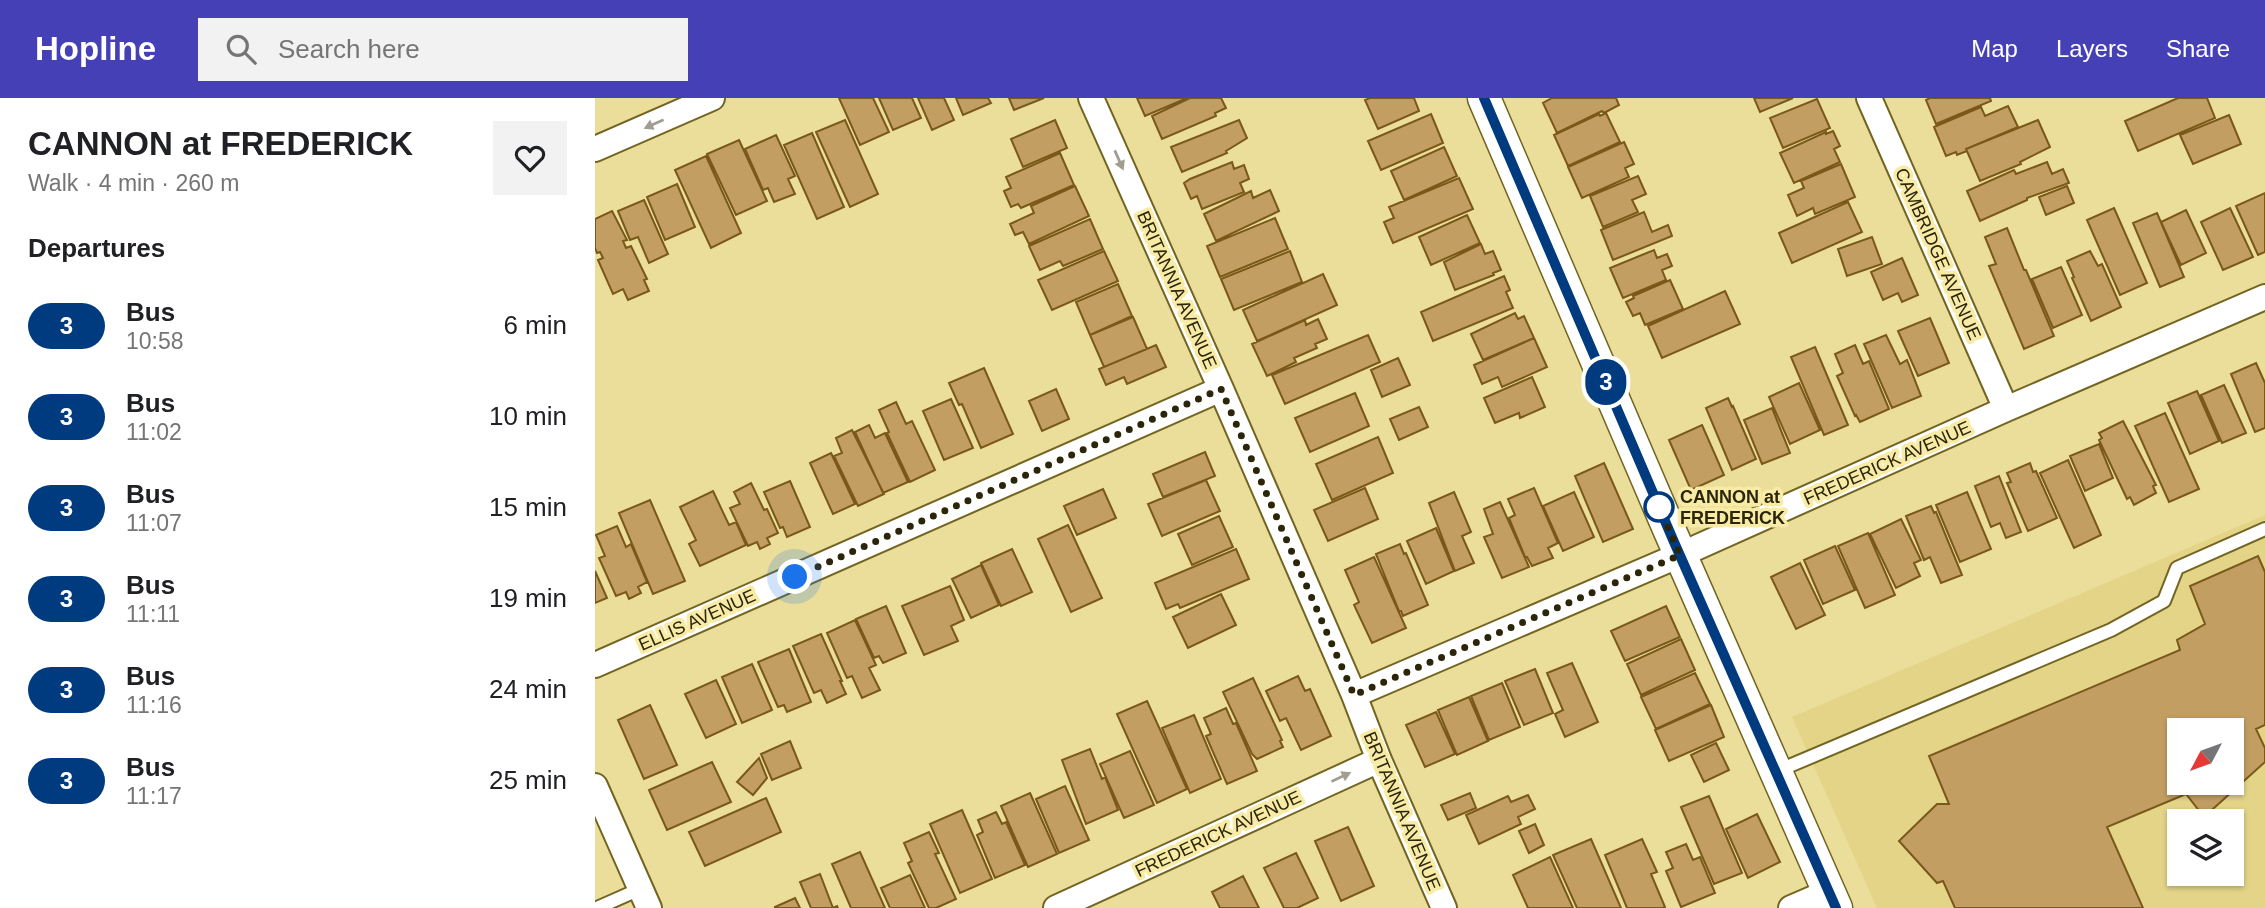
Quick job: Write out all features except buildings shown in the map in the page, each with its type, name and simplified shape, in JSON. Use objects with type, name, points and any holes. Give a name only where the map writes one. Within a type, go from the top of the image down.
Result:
[{"type":"street","points":[[595,149],[712,98]]},
{"type":"street","name":"BRITANNIA AVENUE","points":[[1091,98],[1221,389],[1444,908]]},
{"type":"street","points":[[1484,98],[1680,555],[1832,900],[1791,908]]},
{"type":"street","name":"CAMBRIDGE AVENUE","points":[[1869,98],[2006,409]]},
{"type":"street","name":"FREDERICK AVENUE","points":[[1354,695],[1680,555],[2265,297]]},
{"type":"street","name":"ELLIS AVENUE","points":[[595,665],[1221,389]]},
{"type":"street","name":"FREDERICK AVENUE","points":[[1056,908],[1379,760]]},
{"type":"street","points":[[595,786],[644,898]]},
{"type":"lane","points":[[1775,772],[2111,630],[2164,601],[2177,568],[2265,529]]},
{"type":"lane","points":[[597,908],[644,898]]},
{"type":"shaded area","points":[[2265,515],[2265,908],[1877,908],[1792,717]]},
{"type":"bus line","name":"3","points":[[1484,98],[1674,542],[1836,908]]},
{"type":"place","name":"CANNON at FREDERICK","points":[[1659,507]]},
{"type":"route","points":[[795,577],[1221,389],[1354,695],[1680,555],[1658,504],[1659,507]]}]
